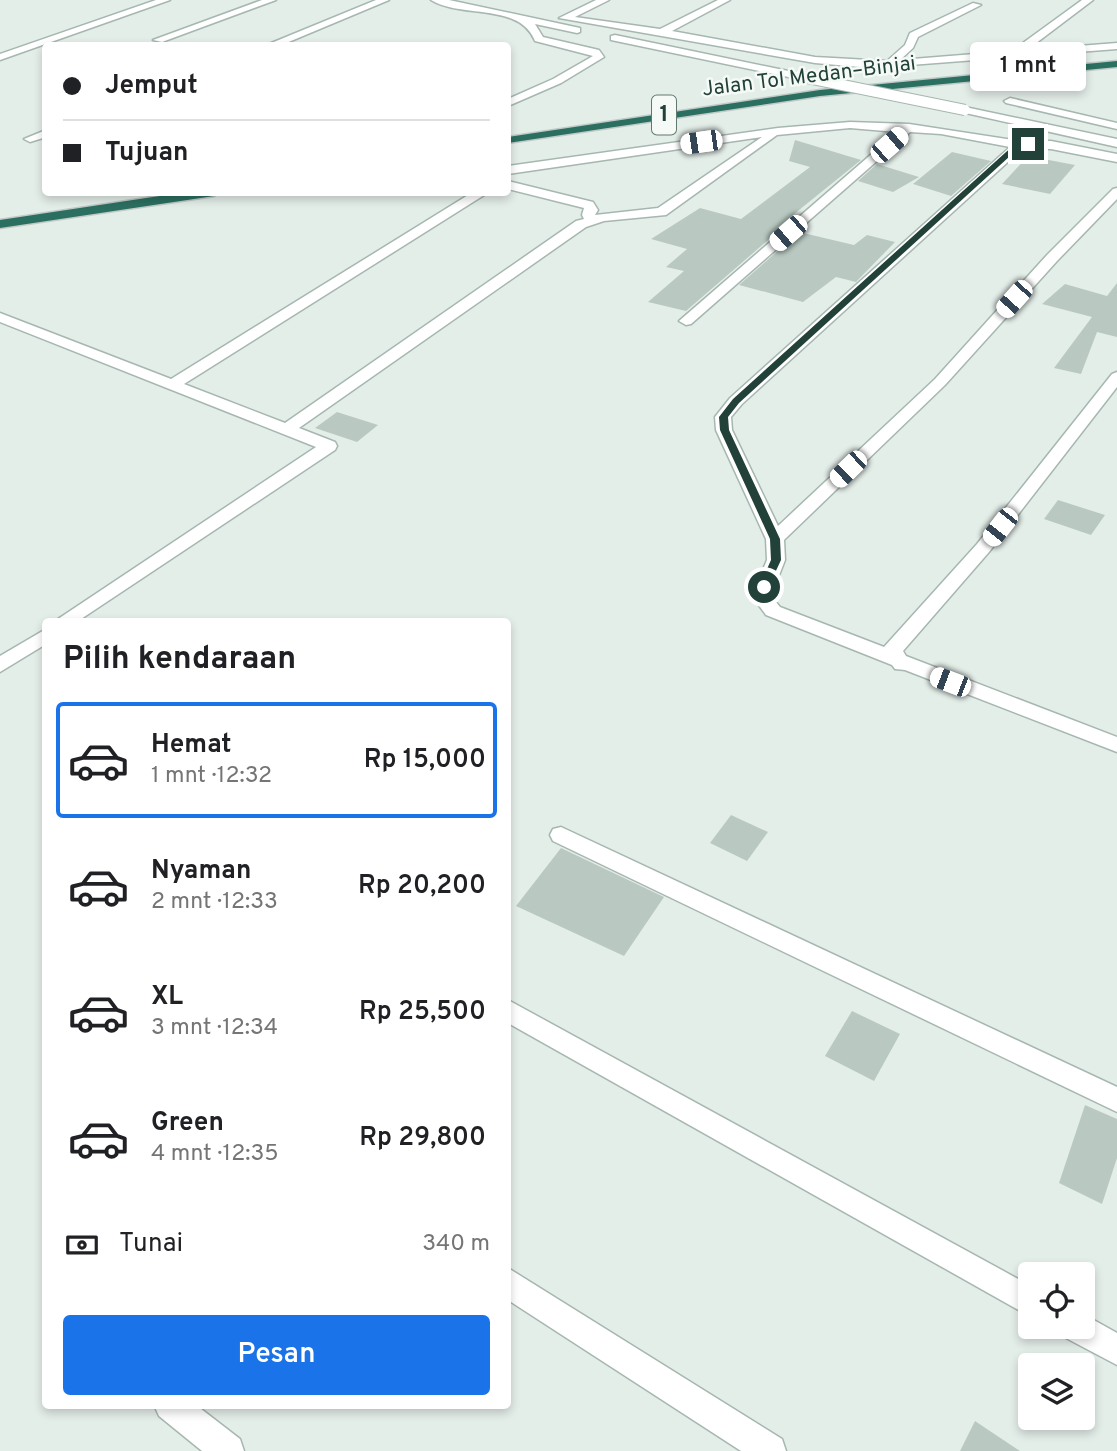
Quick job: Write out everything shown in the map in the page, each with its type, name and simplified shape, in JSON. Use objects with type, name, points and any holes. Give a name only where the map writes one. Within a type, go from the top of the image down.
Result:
[{"type":"highway","name":"Jalan Tol Medan–Binjai","points":[[511,139],[820,93],[1117,64]]},
{"type":"highway","name":"Jalan Tol Medan–Binjai","points":[[511,149],[850,100],[1117,73]]},
{"type":"highway","points":[[0,211],[106,196]]},
{"type":"highway","points":[[0,224],[187,196]]},
{"type":"street","points":[[43,42],[165,0]]},
{"type":"street","points":[[158,40],[271,0]]},
{"type":"street","points":[[279,42],[384,0]]},
{"type":"street","points":[[436,0],[1117,143]]},
{"type":"street","points":[[476,8],[496,0]]},
{"type":"street","points":[[564,18],[604,0]]},
{"type":"street","points":[[664,32],[725,0]]},
{"type":"street","points":[[1016,53],[1088,0]]},
{"type":"street","points":[[888,65],[909,47],[914,36],[976,5]]},
{"type":"street","points":[[505,14],[564,18],[664,32],[815,60],[888,65],[1117,46]]},
{"type":"street","points":[[511,102],[557,81],[599,57],[595,52],[539,39],[537,31],[523,18]]},
{"type":"street","points":[[0,57],[42,42]]},
{"type":"street","points":[[1010,101],[1117,126]]},
{"type":"street","points":[[514,169],[778,131],[850,125],[909,127],[1019,145],[1045,144],[1117,158]]},
{"type":"street","points":[[686,321],[909,127]]},
{"type":"street","points":[[287,429],[567,232],[592,219],[661,212],[778,131]]},
{"type":"street","points":[[30,139],[42,135]]},
{"type":"street","points":[[1019,145],[736,401],[723,417],[724,430],[775,539],[776,560],[761,596],[773,611],[902,664],[1117,745]]},
{"type":"street","points":[[511,186],[589,205],[592,210],[588,215],[592,219]]},
{"type":"street","points":[[775,539],[940,382],[1052,258],[1117,192]]},
{"type":"street","points":[[171,385],[477,196]]},
{"type":"street","points":[[0,317],[329,446],[70,618]]},
{"type":"street","points":[[902,664],[893,652],[894,646],[983,548],[1117,377]]},
{"type":"street","points":[[0,665],[42,638]]},
{"type":"street","points":[[561,835],[1117,1100]]},
{"type":"street","points":[[511,1013],[1018,1295]]},
{"type":"street","points":[[511,1285],[770,1451]]},
{"type":"street","points":[[1095,1337],[1117,1350]]},
{"type":"street","points":[[175,1409],[228,1451]]},
{"type":"building","points":[[795,140],[861,160],[778,227],[782,228],[686,311],[648,302],[684,271],[666,267],[687,249],[651,239],[700,208],[741,219],[810,167],[789,161]]},
{"type":"building","points":[[952,152],[991,161],[951,196],[913,184]]},
{"type":"building","points":[[1028,156],[1075,165],[1050,194],[1002,184]]},
{"type":"building","points":[[877,164],[919,177],[893,192],[858,181]]},
{"type":"building","points":[[799,232],[854,245],[867,235],[895,242],[856,282],[836,277],[803,302],[739,285]]},
{"type":"building","points":[[1117,283],[1117,337],[1097,332],[1081,374],[1054,368],[1092,317],[1042,304],[1065,284],[1107,296]]},
{"type":"building","points":[[337,412],[378,425],[357,442],[315,428]]},
{"type":"building","points":[[1058,500],[1105,515],[1091,535],[1044,519]]},
{"type":"building","points":[[731,815],[768,832],[747,861],[710,843]]},
{"type":"building","points":[[561,848],[664,897],[624,956],[516,906]]},
{"type":"building","points":[[852,1011],[900,1034],[874,1081],[825,1056]]},
{"type":"building","points":[[1085,1105],[1117,1119],[1117,1158],[1102,1204],[1059,1183]]},
{"type":"building","points":[[975,1421],[1020,1451],[960,1451]]},
{"type":"route","points":[[764,587],[770,579],[776,560],[775,539],[724,430],[723,417],[736,401],[1019,145],[1028,144]]}]
